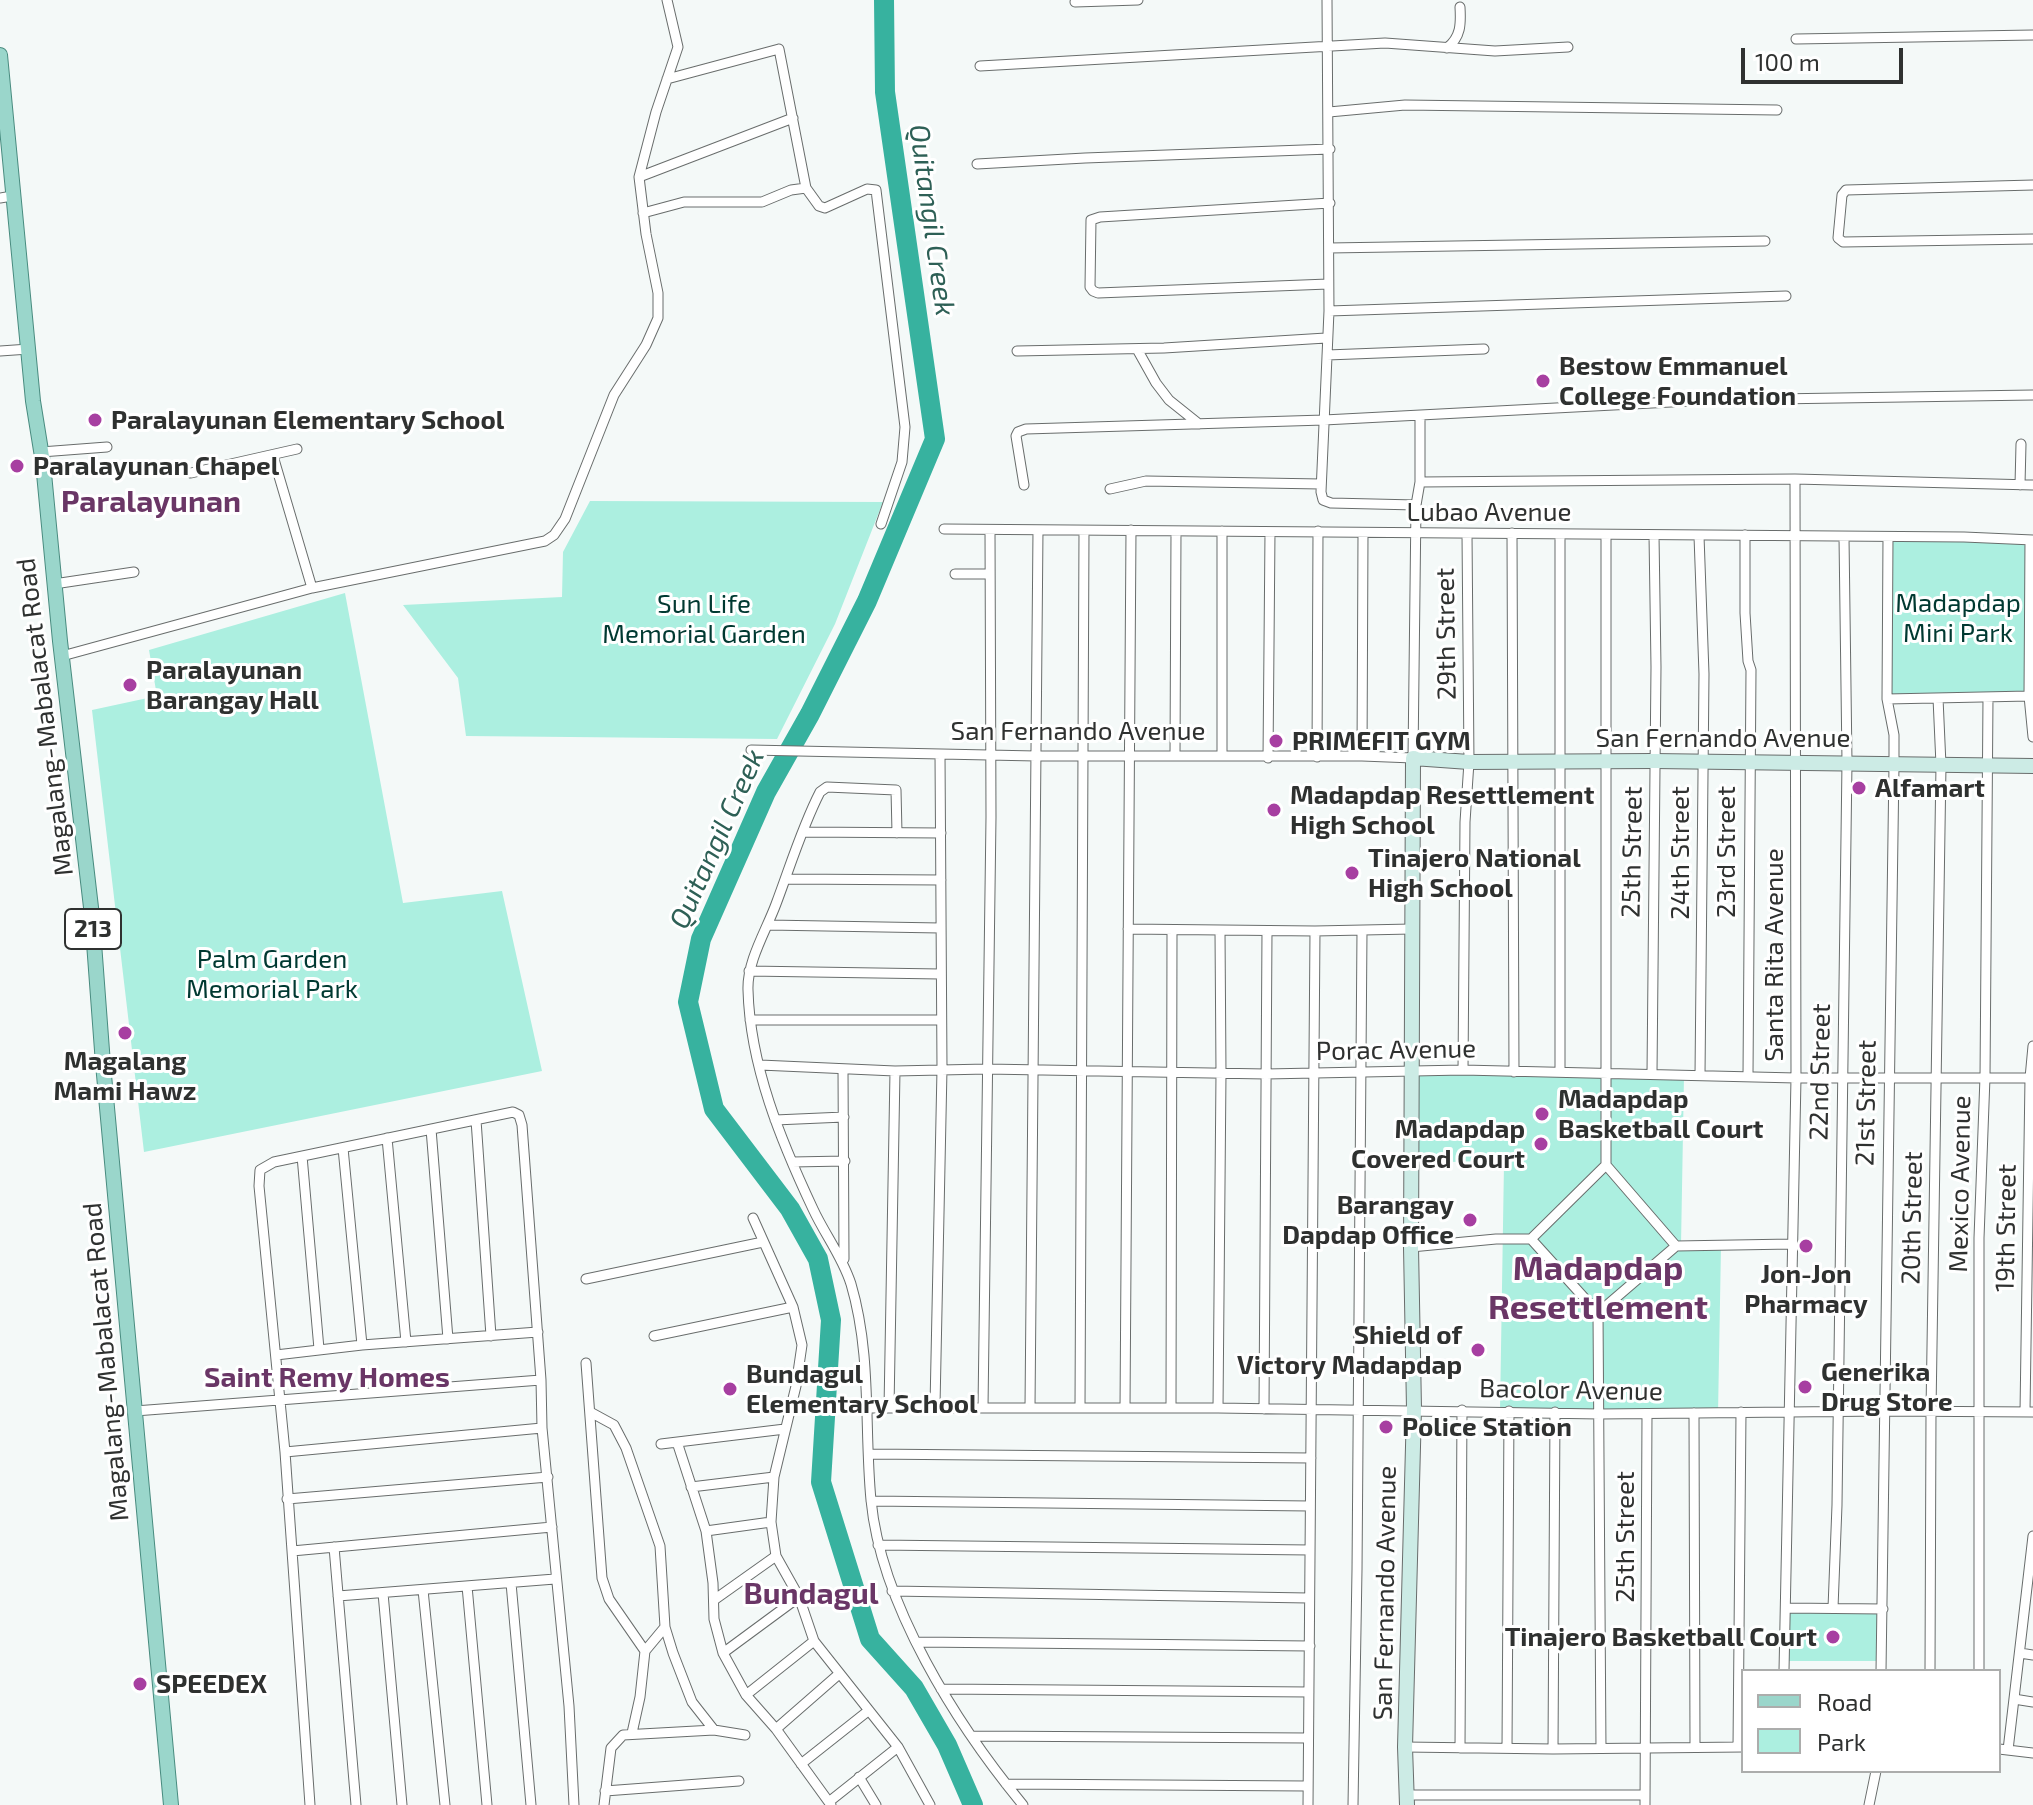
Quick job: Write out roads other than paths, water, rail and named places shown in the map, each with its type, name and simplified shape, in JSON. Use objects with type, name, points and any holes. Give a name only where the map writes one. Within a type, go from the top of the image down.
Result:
[{"type":"main road","name":"Magalang-Mabalacat Road","points":[[0,55],[6,197],[29,349],[92,916],[171,1805]]},
{"type":"main road","name":"San Fernando Avenue","points":[[1406,1800],[1414,1409],[1411,1247],[1413,758],[1469,762],[1847,762],[2033,766]]},
{"type":"street","points":[[62,656],[312,588],[545,541],[559,530],[614,395],[646,345],[658,318],[658,293],[639,177],[678,47],[667,0]]},
{"type":"street","points":[[1075,2],[1138,0]]},
{"type":"street","points":[[1327,0],[1330,203],[1323,500],[1331,503],[1416,505]]},
{"type":"street","points":[[1447,48],[1456,39],[1461,25],[1460,7]]},
{"type":"street","points":[[1796,39],[2033,35]]},
{"type":"street","points":[[980,66],[1385,43],[1495,51],[1568,47]]},
{"type":"street","points":[[667,79],[779,49],[806,188],[819,206],[825,208],[867,189],[876,190],[905,427],[902,462],[881,524]]},
{"type":"street","points":[[1329,112],[1405,105],[1777,110]]},
{"type":"street","points":[[639,177],[793,118]]},
{"type":"street","points":[[977,164],[1330,149]]},
{"type":"street","points":[[2033,185],[1846,190],[1842,195],[1838,238],[1843,242],[2033,239]]},
{"type":"street","points":[[643,213],[684,202],[762,202],[806,188]]},
{"type":"street","points":[[1328,284],[1098,293],[1090,287],[1089,232],[1091,220],[1095,218],[1330,203]]},
{"type":"street","points":[[1329,248],[1765,241]]},
{"type":"street","points":[[1329,311],[1786,296]]},
{"type":"street","points":[[1017,351],[1137,349],[1326,338]]},
{"type":"street","points":[[0,351],[29,349]]},
{"type":"street","points":[[1137,349],[1169,400],[1199,424]]},
{"type":"street","points":[[1327,355],[1484,349]]},
{"type":"street","points":[[1024,485],[1016,436],[1018,432],[1078,427],[1420,416],[1710,400],[2033,395]]},
{"type":"street","name":"San Fernando Avenue","points":[[751,750],[1036,756],[1413,758],[1415,534],[1420,482],[1420,416]]},
{"type":"street","points":[[2020,485],[2021,444]]},
{"type":"street","points":[[41,452],[107,447]]},
{"type":"street","points":[[191,473],[297,449]]},
{"type":"street","points":[[273,456],[312,588]]},
{"type":"street","points":[[1420,482],[1795,479],[2033,485]]},
{"type":"street","name":"Santa Rita Avenue","points":[[1784,1669],[1796,1078],[1795,479]]},
{"type":"street","points":[[1110,489],[1146,481],[1321,484]]},
{"type":"street","name":"Lubao Avenue","points":[[944,529],[2031,540]]},
{"type":"street","points":[[983,1407],[990,530]]},
{"type":"street","points":[[1030,1407],[1038,530]]},
{"type":"street","points":[[1125,1408],[1131,530]]},
{"type":"street","points":[[1080,1407],[1084,531]]},
{"type":"street","points":[[1175,756],[1176,531]]},
{"type":"street","points":[[1222,531],[1222,756]]},
{"type":"street","points":[[1317,757],[1318,531]]},
{"type":"street","points":[[1268,758],[1270,532]]},
{"type":"street","points":[[1362,756],[1363,533]]},
{"type":"street","points":[[1512,533],[1514,1072]]},
{"type":"street","name":"29th Street","points":[[1463,1070],[1465,822],[1469,762],[1467,534]]},
{"type":"street","points":[[1560,534],[1560,1072]]},
{"type":"street","points":[[1606,535],[1606,1165],[1676,1246]]},
{"type":"street","name":"25th Street","points":[[1652,1073],[1654,535]]},
{"type":"street","name":"23rd Street","points":[[1745,535],[1745,613],[1751,670],[1748,1075]]},
{"type":"street","name":"24th Street","points":[[1699,536],[1704,674],[1700,1075]]},
{"type":"street","name":"22nd Street","points":[[1833,1608],[1847,762],[1844,537]]},
{"type":"street","name":"21st Street","points":[[1881,1669],[1894,765],[1894,735],[1887,699],[1888,537]]},
{"type":"street","points":[[2031,540],[2029,696],[2033,737]]},
{"type":"street","points":[[54,584],[134,572]]},
{"type":"street","points":[[955,574],[990,574]]},
{"type":"street","points":[[1887,699],[2029,696]]},
{"type":"street","name":"20th Street","points":[[1930,1669],[1941,765],[1938,698]]},
{"type":"street","name":"Mexico Avenue","points":[[1979,1669],[1979,1238],[1985,1077],[1988,698]]},
{"type":"street","points":[[935,1406],[942,1069],[940,754]]},
{"type":"street","points":[[897,833],[896,790],[827,787],[820,792],[749,971],[750,1020],[775,1120],[815,1212],[844,1262],[863,1333],[871,1501],[878,1545],[892,1591],[941,1689],[1023,1805]]},
{"type":"street","points":[[804,832],[941,833]]},
{"type":"street","points":[[786,879],[941,880]]},
{"type":"street","points":[[768,925],[940,928]]},
{"type":"street","points":[[1128,929],[1412,929]]},
{"type":"street","points":[[1171,1408],[1172,931]]},
{"type":"street","points":[[1218,1408],[1220,931]]},
{"type":"street","points":[[1264,1409],[1267,931]]},
{"type":"street","points":[[1308,1805],[1315,931]]},
{"type":"street","points":[[1353,1805],[1362,931]]},
{"type":"street","points":[[749,971],[940,974]]},
{"type":"street","points":[[750,1020],[941,1020]]},
{"type":"street","name":"19th Street","points":[[2029,1412],[2033,1046]]},
{"type":"street","name":"Porac Avenue","points":[[760,1065],[895,1071],[987,1069],[1315,1074],[1463,1070],[1796,1078],[2032,1078]]},
{"type":"street","points":[[843,1069],[844,1262]]},
{"type":"street","points":[[889,1408],[895,1071]]},
{"type":"street","points":[[310,1805],[285,1452],[260,1175],[268,1164],[508,1112],[517,1113],[521,1118],[538,1332],[542,1428],[569,1706],[574,1805]]},
{"type":"street","points":[[775,1120],[844,1117]]},
{"type":"street","points":[[476,1120],[491,1336]]},
{"type":"street","points":[[431,1129],[448,1339]]},
{"type":"street","points":[[387,1138],[406,1342]]},
{"type":"street","points":[[343,1148],[362,1345]]},
{"type":"street","points":[[302,1156],[319,1349]]},
{"type":"street","points":[[792,1162],[845,1161]]},
{"type":"street","points":[[1411,1247],[1531,1239],[1606,1165]]},
{"type":"street","points":[[753,1218],[793,1307],[802,1345],[774,1477],[771,1522],[776,1556],[799,1597],[814,1641],[898,1747],[930,1805]]},
{"type":"street","points":[[1531,1239],[1598,1313],[1601,1748]]},
{"type":"street","points":[[586,1279],[763,1242]]},
{"type":"street","points":[[1598,1313],[1676,1246],[1792,1244]]},
{"type":"street","points":[[654,1336],[793,1307]]},
{"type":"street","points":[[276,1355],[362,1345],[538,1332]]},
{"type":"street","points":[[586,1363],[602,1578],[609,1599],[645,1651]]},
{"type":"street","points":[[135,1411],[541,1380]]},
{"type":"street","name":"Bacolor Avenue","points":[[868,1408],[1414,1409],[1600,1414],[2029,1412]]},
{"type":"street","points":[[1460,1748],[1462,1410]]},
{"type":"street","points":[[1507,1748],[1509,1411]]},
{"type":"street","points":[[1553,1749],[1555,1412]]},
{"type":"street","points":[[1405,1747],[1741,1747],[1741,1412]]},
{"type":"street","points":[[592,1413],[616,1428],[653,1525],[663,1565],[665,1627],[692,1702],[714,1730]]},
{"type":"street","points":[[1694,1413],[1695,1747]]},
{"type":"street","name":"25th Street","points":[[1645,1800],[1647,1414]]},
{"type":"street","points":[[285,1452],[542,1428]]},
{"type":"street","points":[[661,1444],[785,1429]]},
{"type":"street","points":[[677,1442],[706,1531],[715,1630],[723,1653],[746,1695],[776,1729],[830,1803],[898,1747]]},
{"type":"street","points":[[869,1454],[1311,1458]]},
{"type":"street","points":[[287,1499],[548,1477]]},
{"type":"street","points":[[691,1487],[774,1477]]},
{"type":"street","points":[[871,1501],[1310,1506]]},
{"type":"street","points":[[706,1531],[771,1522]]},
{"type":"street","points":[[292,1551],[552,1527]]},
{"type":"street","points":[[2033,1536],[2029,1608],[2004,1750],[2033,1753]]},
{"type":"street","points":[[878,1545],[1310,1550]]},
{"type":"street","points":[[334,1547],[356,1805]]},
{"type":"street","points":[[714,1600],[776,1556]]},
{"type":"street","points":[[338,1596],[555,1579]]},
{"type":"street","points":[[511,1583],[531,1805]]},
{"type":"street","points":[[467,1586],[487,1805]]},
{"type":"street","points":[[423,1590],[445,1805]]},
{"type":"street","points":[[892,1591],[1308,1598]]},
{"type":"street","points":[[383,1593],[402,1805]]},
{"type":"street","points":[[723,1653],[799,1597]]},
{"type":"street","points":[[1786,1608],[1883,1609]]},
{"type":"street","points":[[632,1733],[645,1651],[665,1627]]},
{"type":"street","points":[[746,1695],[814,1641]]},
{"type":"street","points":[[918,1642],[1310,1646]]},
{"type":"street","points":[[2020,1653],[2033,1655]]},
{"type":"street","points":[[776,1729],[839,1674]]},
{"type":"street","points":[[941,1689],[1309,1692]]},
{"type":"street","points":[[2014,1699],[2033,1702]]},
{"type":"street","points":[[801,1764],[868,1711]]},
{"type":"street","points":[[604,1805],[613,1744],[623,1735],[714,1730],[745,1735]]},
{"type":"street","points":[[973,1736],[1308,1738]]},
{"type":"street","points":[[1869,1805],[1876,1773]]},
{"type":"street","points":[[859,1777],[876,1805]]},
{"type":"street","points":[[605,1791],[739,1781]]},
{"type":"street","points":[[1006,1784],[1307,1786]]},
{"type":"street","points":[[1406,1800],[1645,1800]]},
{"type":"waterway","name":"Quitangil Creek","points":[[884,0],[885,92],[935,439],[867,601],[810,714],[766,792],[701,939],[688,1002],[714,1109],[790,1209],[818,1259],[831,1320],[821,1482],[870,1639],[914,1688],[947,1745],[973,1805]]},
{"type":"place","name":"Bestow Emmanuel College Foundation","points":[[1543,381]]},
{"type":"place","name":"Paralayunan Elementary School","points":[[95,420]]},
{"type":"place","name":"Paralayunan Chapel","points":[[17,466]]},
{"type":"place","name":"Paralayunan Barangay Hall","points":[[130,685]]},
{"type":"place","name":"PRIMEFIT GYM","points":[[1276,741]]},
{"type":"place","name":"Alfamart","points":[[1859,788]]},
{"type":"place","name":"Madapdap Resettlement High School","points":[[1274,810]]},
{"type":"place","name":"Tinajero National High School","points":[[1352,873]]},
{"type":"place","name":"Magalang Mami Hawz","points":[[125,1033]]},
{"type":"place","name":"Madapdap Basketball Court","points":[[1542,1114]]},
{"type":"place","name":"Madapdap Covered Court","points":[[1541,1144]]},
{"type":"place","name":"Barangay Dapdap Office","points":[[1470,1220]]},
{"type":"place","name":"Jon-Jon Pharmacy","points":[[1806,1246]]},
{"type":"place","name":"Shield of Victory Madapdap","points":[[1478,1350]]},
{"type":"place","name":"Generika Drug Store","points":[[1805,1387]]},
{"type":"place","name":"Bundagul Elementary School","points":[[730,1389]]},
{"type":"place","name":"Police Station","points":[[1386,1427]]},
{"type":"place","name":"Tinajero Basketball Court","points":[[1833,1637]]},
{"type":"place","name":"SPEEDEX","points":[[140,1684]]},
{"type":"district","name":"Paralayunan","points":[[151,502]]},
{"type":"district","name":"Madapdap Resettlement","points":[[1598,1288]]},
{"type":"district","name":"Saint Remy Homes","points":[[327,1378]]},
{"type":"district","name":"Bundagul","points":[[811,1594]]},
{"type":"park label","name":"Madapdap Mini Park","points":[[1958,618]]},
{"type":"park label","name":"Sun Life Memorial Garden","points":[[704,619]]},
{"type":"park label","name":"Palm Garden Memorial Park","points":[[272,974]]}]
